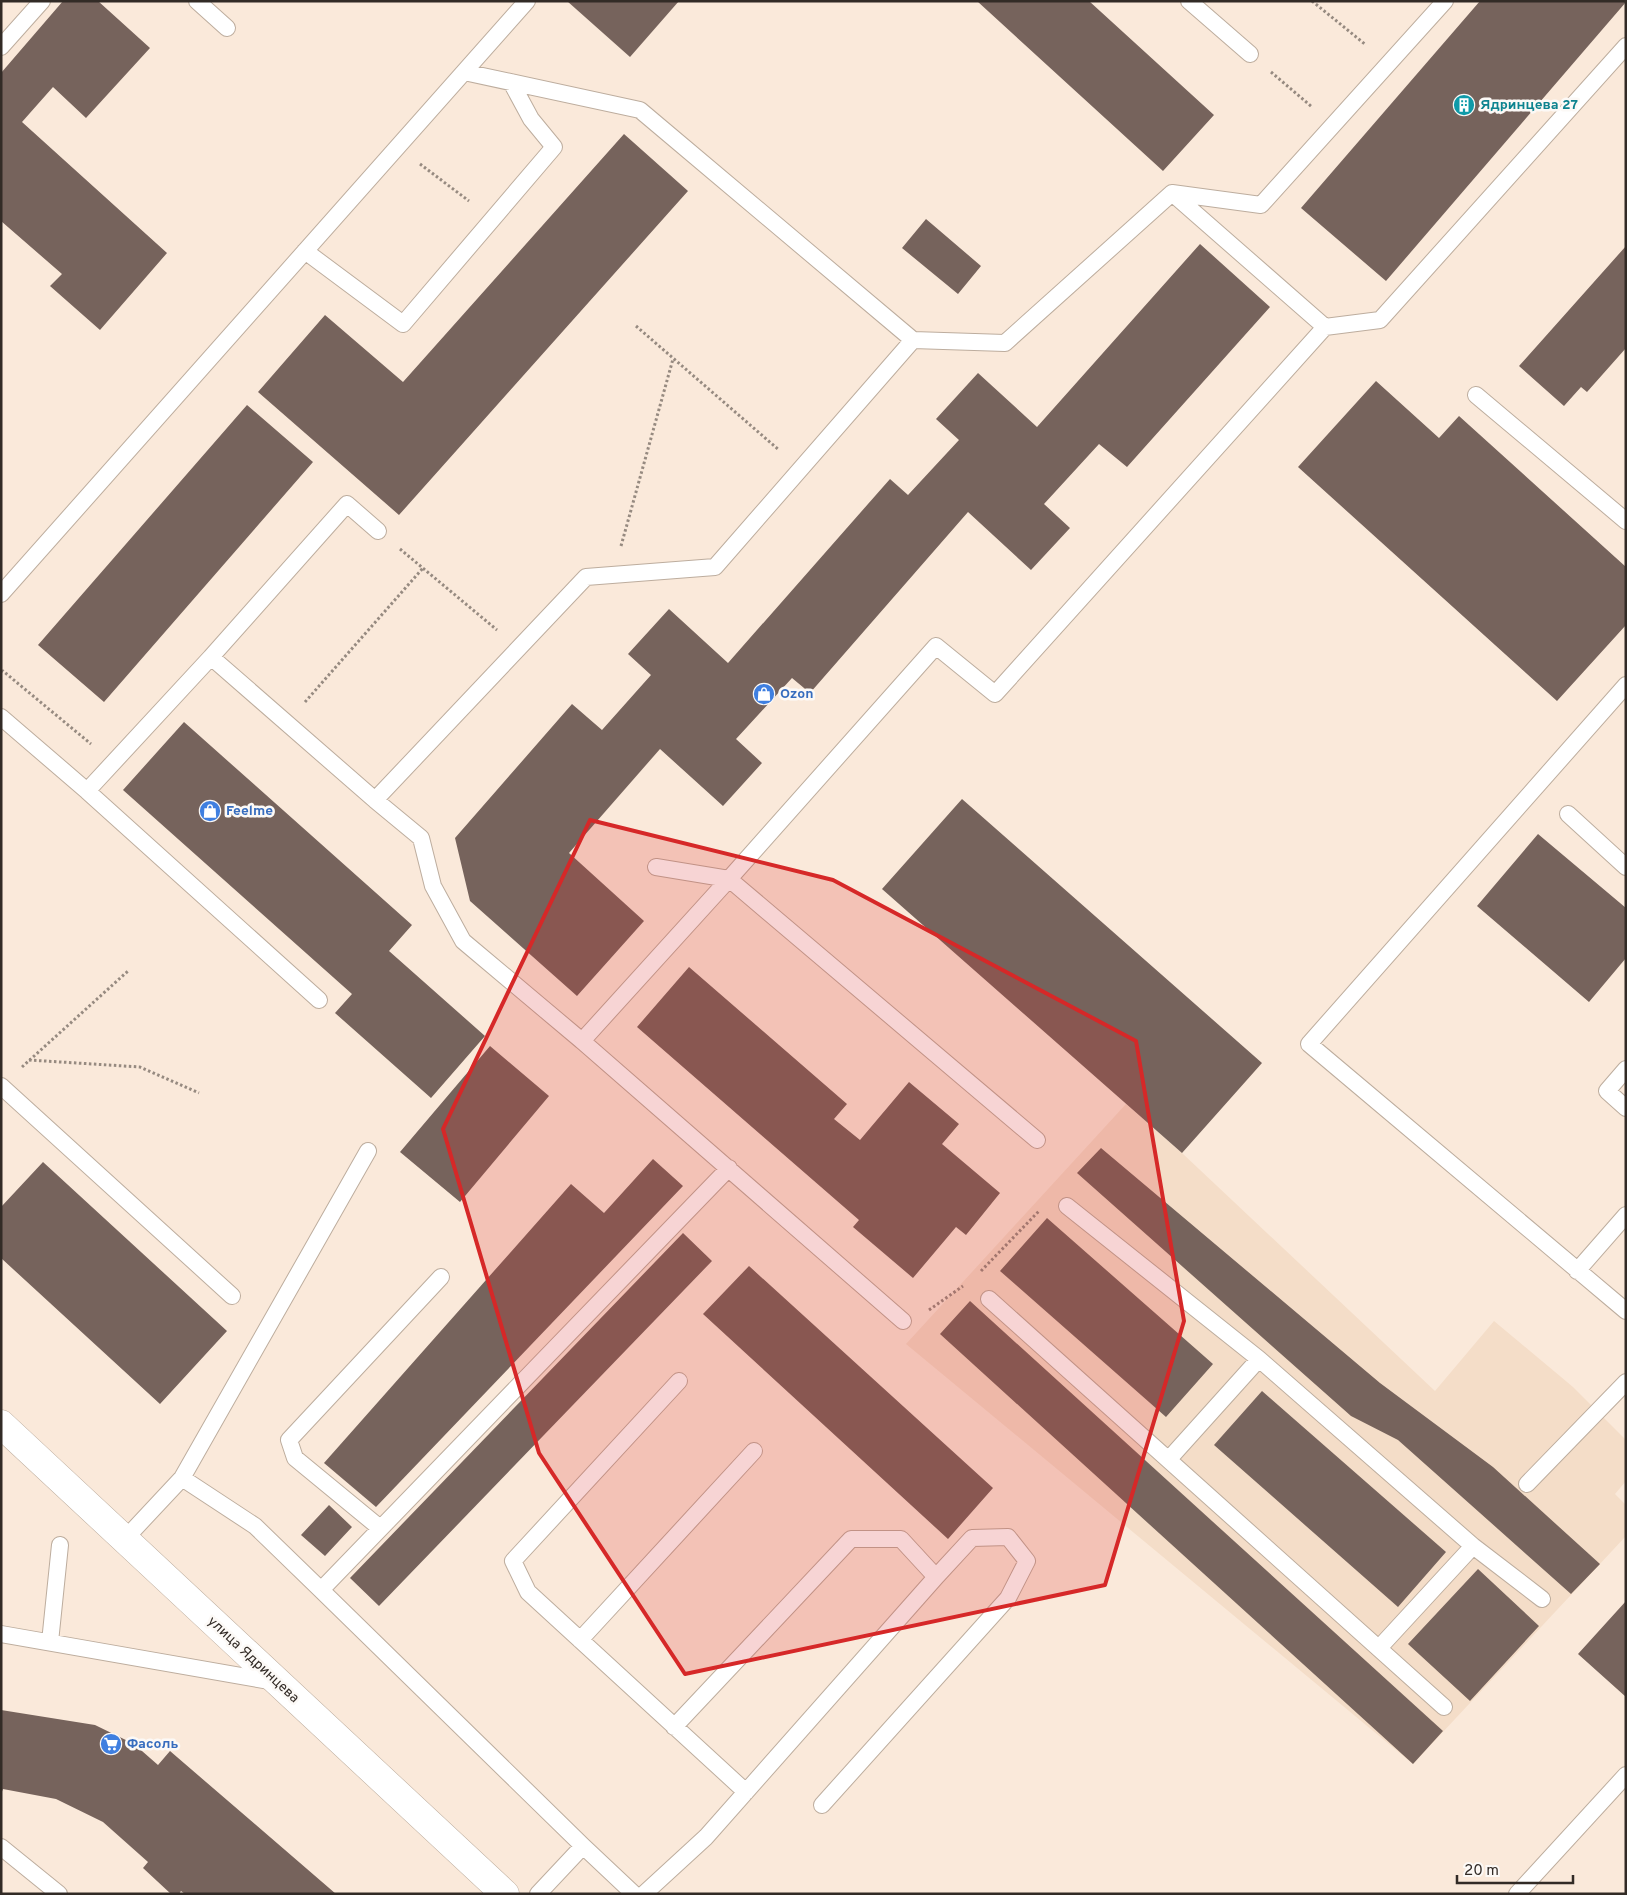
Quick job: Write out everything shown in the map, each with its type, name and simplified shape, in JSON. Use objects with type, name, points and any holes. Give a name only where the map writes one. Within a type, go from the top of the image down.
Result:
[{"type":"street","name":"улица Ядринцева","points":[[1,1424],[505,1894]]},
{"type":"lane","points":[[1,47],[42,1]]},
{"type":"lane","points":[[197,1],[228,28]]},
{"type":"lane","points":[[1,594],[527,1]]},
{"type":"lane","points":[[1189,1],[1250,54]]},
{"type":"lane","points":[[464,72],[640,110],[913,340],[1005,343],[1172,193],[1261,205],[1445,1]]},
{"type":"lane","points":[[582,1041],[936,646],[995,694],[1324,327],[1380,320],[1626,46]]},
{"type":"lane","points":[[306,251],[402,324],[554,146],[531,119],[511,82]]},
{"type":"lane","points":[[1172,193],[1324,327]]},
{"type":"lane","points":[[375,800],[586,578],[716,567],[913,340]]},
{"type":"lane","points":[[1476,395],[1626,521]]},
{"type":"lane","points":[[87,791],[347,504],[378,532]]},
{"type":"lane","points":[[210,657],[421,838],[433,886],[463,941],[582,1041],[903,1321]]},
{"type":"lane","points":[[1626,685],[1309,1044],[1626,1311]]},
{"type":"lane","points":[[1,717],[87,791],[319,1000]]},
{"type":"lane","points":[[1568,814],[1626,867]]},
{"type":"lane","points":[[656,867],[729,879],[1036,1140]]},
{"type":"lane","points":[[1626,1069],[1607,1091],[1626,1108]]},
{"type":"lane","points":[[1,1086],[232,1296]]},
{"type":"lane","points":[[124,1540],[182,1478],[368,1151]]},
{"type":"lane","points":[[321,1590],[729,1168]]},
{"type":"lane","points":[[1067,1206],[1259,1359],[1473,1546],[1542,1599]]},
{"type":"lane","points":[[1578,1271],[1626,1215]]},
{"type":"lane","points":[[380,1528],[295,1458],[289,1440],[441,1277]]},
{"type":"lane","points":[[989,1298],[1444,1707]]},
{"type":"lane","points":[[1169,1459],[1259,1359]]},
{"type":"lane","points":[[679,1381],[513,1561],[528,1592],[746,1792]]},
{"type":"lane","points":[[1527,1484],[1626,1382]]},
{"type":"lane","points":[[580,1640],[754,1451]]},
{"type":"lane","points":[[182,1478],[255,1526],[582,1846],[634,1894]]},
{"type":"lane","points":[[644,1894],[706,1838],[936,1576],[972,1538],[1008,1536],[1027,1561],[1008,1598],[822,1804]]},
{"type":"lane","points":[[674,1727],[852,1539],[901,1539],[936,1576]]},
{"type":"lane","points":[[50,1642],[60,1545]]},
{"type":"lane","points":[[1379,1648],[1473,1546]]},
{"type":"lane","points":[[1,1634],[277,1683]]},
{"type":"lane","points":[[1517,1894],[1626,1775]]},
{"type":"lane","points":[[538,1894],[582,1846]]},
{"type":"lane","points":[[1,1847],[59,1894]]},
{"type":"path","points":[[1312,1],[1389,63]]},
{"type":"path","points":[[1250,54],[1334,125]]},
{"type":"path","points":[[398,147],[492,218]]},
{"type":"path","points":[[636,326],[800,469]]},
{"type":"path","points":[[613,575],[674,359]]},
{"type":"path","points":[[286,723],[423,568],[518,648]]},
{"type":"path","points":[[1,671],[4,671],[113,763]]},
{"type":"path","points":[[1,1086],[128,971]]},
{"type":"path","points":[[29,1060],[140,1067],[200,1093]]},
{"type":"path","points":[[903,1321],[922,1314],[971,1280],[1050,1199],[1067,1206]]},
{"type":"path","points":[[971,1280],[989,1298]]},
{"type":"highlighted area","points":[[590,820],[833,880],[1136,1041],[1184,1321],[1105,1585],[685,1674],[539,1453],[443,1129]]},
{"type":"shaded area","points":[[1126,1104],[1182,1153],[1435,1391],[1494,1321],[1573,1387],[1626,1440],[1626,1481],[1615,1494],[1626,1505],[1626,1536],[1413,1764],[906,1344]]},
{"type":"building","points":[[63,1],[98,1],[150,48],[86,118],[53,87],[22,122],[167,253],[100,330],[50,286],[62,274],[1,221],[1,73]]},
{"type":"building","points":[[567,1],[679,1],[630,57]]},
{"type":"building","points":[[977,1],[1089,1],[1214,115],[1163,171]]},
{"type":"building","name":"Ядринцева 27","points":[[1480,1],[1626,2],[1386,281],[1301,208]]},
{"type":"building","points":[[624,134],[688,191],[399,515],[258,392],[325,315],[403,382]]},
{"type":"building","points":[[926,219],[981,266],[958,294],[902,248]]},
{"type":"building","points":[[1200,244],[1270,307],[1127,467],[1099,444],[1044,504],[1070,528],[1031,570],[968,512],[810,693],[792,678],[736,739],[762,763],[723,806],[660,749],[569,853],[644,921],[577,996],[470,901],[455,838],[572,704],[602,730],[651,675],[628,654],[669,609],[728,663],[890,479],[908,495],[959,440],[936,419],[978,373],[1037,427]]},
{"type":"building","points":[[1626,246],[1626,348],[1587,392],[1581,387],[1564,406],[1519,366]]},
{"type":"building","points":[[1376,381],[1439,438],[1459,416],[1626,567],[1626,625],[1557,701],[1298,467]]},
{"type":"building","points":[[247,405],[313,462],[104,702],[38,645]]},
{"type":"building","points":[[184,722],[412,925],[389,951],[485,1036],[431,1098],[335,1013],[352,994],[123,790]]},
{"type":"building","points":[[962,799],[1262,1063],[1182,1153],[882,889]]},
{"type":"building","points":[[1538,834],[1626,908],[1626,958],[1589,1002],[1477,906]]},
{"type":"building","points":[[689,967],[847,1104],[834,1119],[860,1140],[909,1082],[959,1124],[942,1144],[1000,1193],[966,1235],[956,1227],[913,1278],[853,1227],[859,1220],[637,1027]]},
{"type":"building","points":[[490,1046],[549,1096],[460,1202],[400,1152]]},
{"type":"building","points":[[1101,1148],[1380,1383],[1493,1467],[1600,1564],[1571,1594],[1398,1440],[1351,1416],[1077,1173]]},
{"type":"building","points":[[653,1159],[683,1186],[376,1507],[324,1463],[571,1184],[604,1213]]},
{"type":"building","points":[[43,1162],[227,1331],[160,1404],[1,1258],[1,1207]]},
{"type":"building","points":[[1047,1218],[1213,1364],[1166,1417],[1000,1271]]},
{"type":"building","points":[[683,1233],[712,1261],[379,1606],[350,1578]]},
{"type":"building","points":[[749,1266],[993,1488],[948,1539],[703,1314]]},
{"type":"building","points":[[970,1301],[1443,1731],[1413,1764],[940,1334]]},
{"type":"building","points":[[1262,1391],[1446,1552],[1398,1607],[1214,1445]]},
{"type":"building","points":[[329,1505],[352,1527],[325,1556],[301,1535]]},
{"type":"building","points":[[1478,1569],[1539,1626],[1470,1701],[1408,1644]]},
{"type":"building","points":[[1626,1601],[1626,1697],[1578,1654]]},
{"type":"building","points":[[1,1710],[95,1725],[134,1744],[158,1765],[170,1751],[336,1894],[185,1894],[181,1891],[179,1894],[171,1894],[143,1868],[148,1862],[103,1822],[56,1799],[3,1789],[1,1794]]},
{"type":"place","name":"Ядринцева 27","points":[[1464,105]]},
{"type":"place","name":"Ozon","points":[[764,694]]},
{"type":"place","name":"Feelme","points":[[210,811]]},
{"type":"place","name":"Фасоль","points":[[111,1744]]}]
